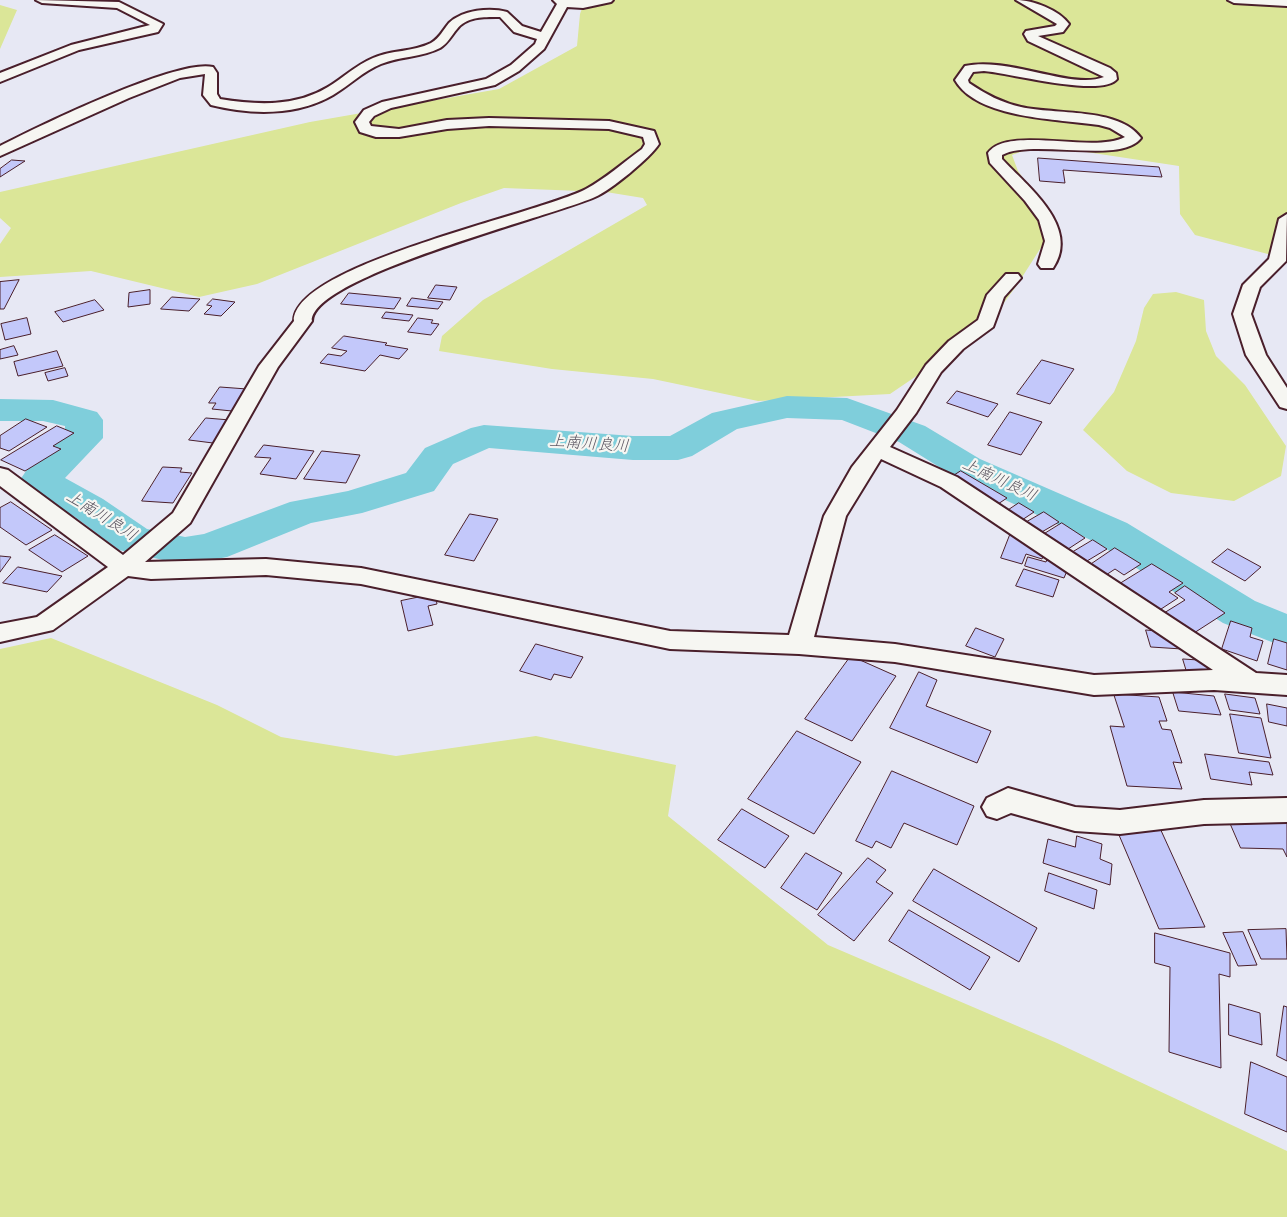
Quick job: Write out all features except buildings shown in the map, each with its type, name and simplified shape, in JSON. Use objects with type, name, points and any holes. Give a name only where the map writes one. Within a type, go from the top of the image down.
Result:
[{"type":"street","points":[[0,78],[23,66],[62,52],[154,29],[157,24],[119,5],[42,0]]},
{"type":"street","points":[[0,633],[44,624],[132,561],[182,518],[268,366],[303,321],[303,314],[315,299],[338,284],[405,255],[591,193],[647,152],[652,144],[649,134],[636,129],[606,126],[486,122],[457,123],[382,134],[365,129],[362,122],[369,113],[386,105],[490,82],[525,61],[540,46],[563,1],[583,4],[607,0]]},
{"type":"street","points":[[1022,0],[1064,24],[1059,29],[1030,34],[1032,38],[1105,71],[1112,79],[1108,82],[1088,83],[986,65],[968,69],[961,80],[964,85],[1001,106],[1044,115],[1114,124],[1131,132],[1134,138],[1126,144],[1109,146],[1019,145],[1006,147],[995,153],[995,160],[1030,199],[1050,226],[1053,241],[1048,264]]},
{"type":"street","points":[[1234,0],[1287,3]]},
{"type":"street","points":[[0,152],[110,100],[200,69],[209,70],[211,73],[210,95],[216,102],[278,108],[307,103],[327,93],[360,68],[380,60],[426,49],[441,42],[456,24],[477,14],[503,14],[518,29],[543,37]]},
{"type":"street","points":[[1287,219],[1277,261],[1252,285],[1242,314],[1256,355],[1287,403]]},
{"type":"street","points":[[799,645],[835,516],[863,467],[906,413],[933,369],[956,345],[986,323],[996,295],[1012,278]]},
{"type":"street","points":[[878,450],[948,482],[1250,682]]},
{"type":"street","points":[[0,475],[132,561],[151,571],[266,567],[361,576],[670,640],[799,645],[895,653],[1094,685],[1214,680],[1287,685]]},
{"type":"street","points":[[997,808],[1008,800],[1075,819],[1120,822],[1204,812],[1287,810]]},
{"type":"green space","points":[[585,0],[1287,0],[1287,259],[1195,235],[1180,214],[1179,166],[1040,145],[1012,155],[1018,171],[1056,224],[1017,285],[984,330],[890,394],[758,401],[653,379],[552,369],[439,351],[442,336],[483,300],[647,205],[643,198],[606,192],[504,188],[461,203],[257,284],[199,297],[91,271],[0,277],[0,244],[11,228],[0,218],[0,192],[310,122],[499,89],[577,46],[580,14]]},
{"type":"green space","points":[[0,5],[17,10],[0,49]]},
{"type":"green space","points":[[1176,292],[1204,300],[1206,331],[1216,356],[1245,385],[1286,446],[1281,476],[1234,501],[1171,493],[1127,471],[1083,430],[1114,392],[1136,341],[1144,308],[1153,294]]},
{"type":"green space","points":[[51,638],[217,705],[281,737],[396,756],[536,736],[676,765],[668,816],[828,945],[1057,1043],[1287,1151],[1287,1217],[0,1217],[0,649]]},
{"type":"waterway","name":"上南川良川","points":[[0,410],[43,410],[74,416],[84,420],[84,438],[40,480],[89,508],[134,540],[185,551],[212,547],[248,531],[304,511],[348,504],[420,482],[439,456],[484,436],[633,448],[678,448],[725,421],[787,407],[847,409],[912,434],[966,467],[1112,533],[1239,612],[1287,632]]}]
